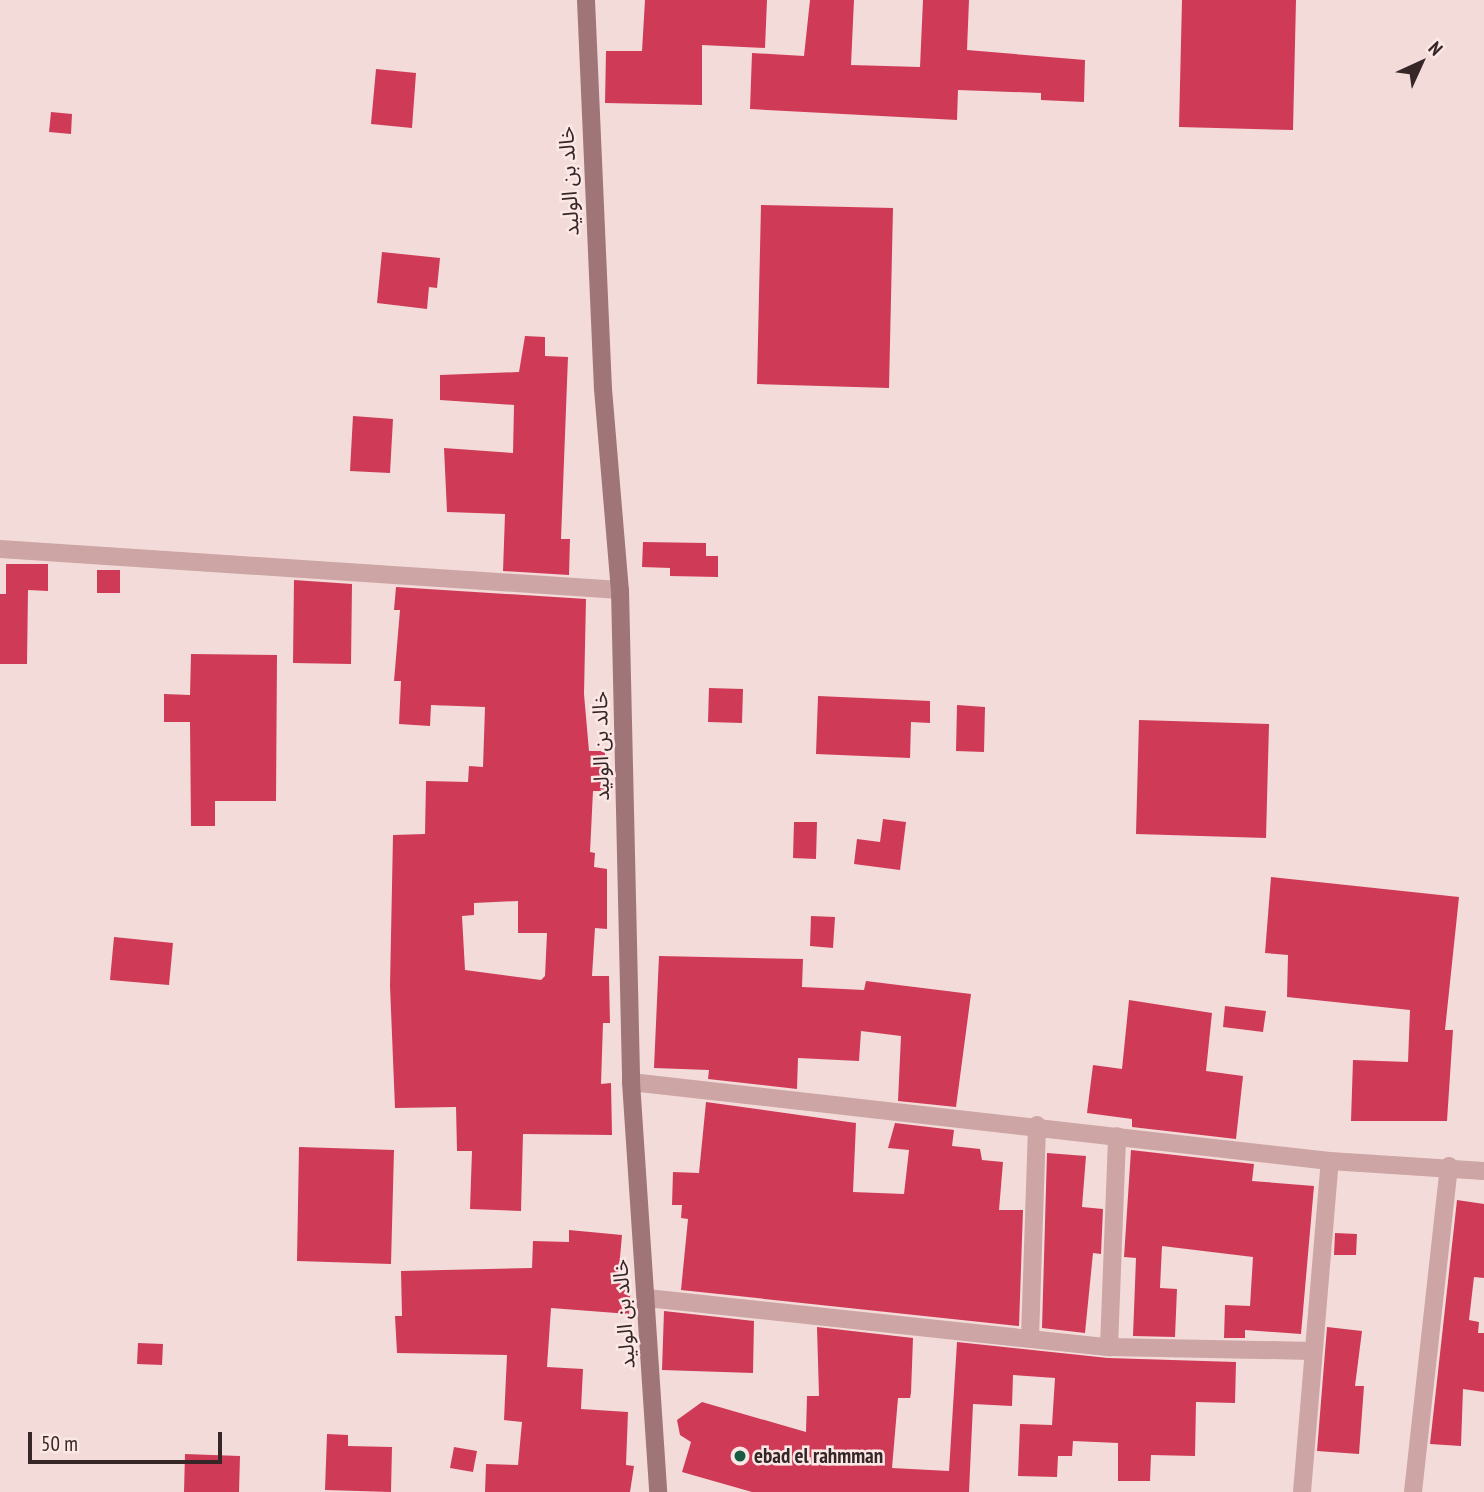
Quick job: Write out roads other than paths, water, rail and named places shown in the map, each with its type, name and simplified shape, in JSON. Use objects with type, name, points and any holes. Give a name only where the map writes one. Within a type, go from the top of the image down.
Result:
[{"type":"main road","name":"خالد بن الوليد","points":[[586,0],[587,115],[603,389],[620,590],[631,1082],[658,1492]]},
{"type":"street","points":[[0,549],[620,590]]},
{"type":"street","points":[[631,1082],[1037,1125],[1330,1161],[1449,1166],[1484,1171]]},
{"type":"street","points":[[1030,1338],[1037,1125]]},
{"type":"street","points":[[1109,1348],[1117,1136]]},
{"type":"street","points":[[1302,1492],[1330,1161]]},
{"type":"street","points":[[1413,1492],[1449,1166]]},
{"type":"street","points":[[647,1298],[1109,1348],[1312,1351]]},
{"type":"place","name":"ebad el rahmman","points":[[740,1456]]}]
